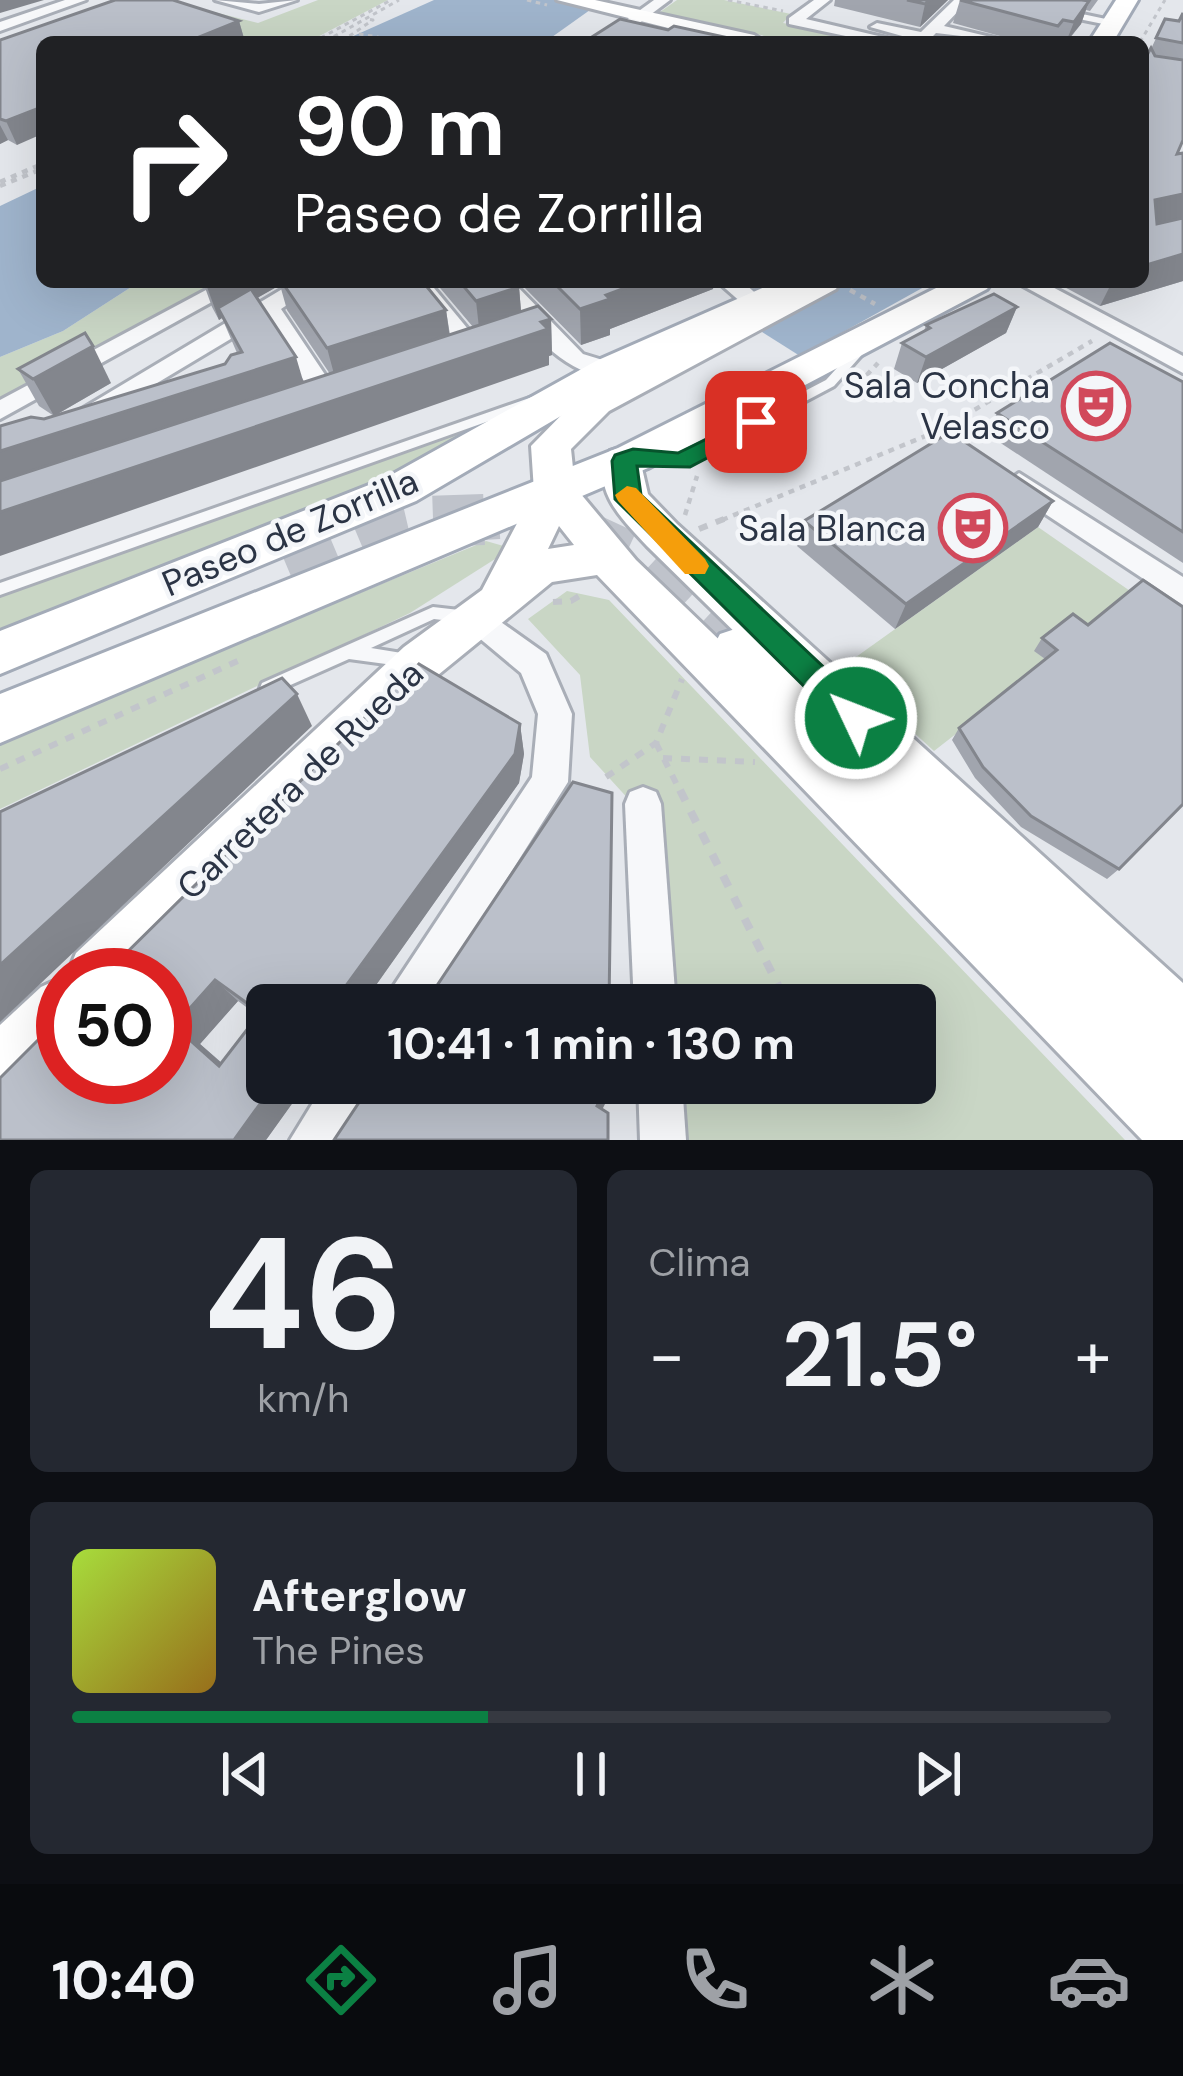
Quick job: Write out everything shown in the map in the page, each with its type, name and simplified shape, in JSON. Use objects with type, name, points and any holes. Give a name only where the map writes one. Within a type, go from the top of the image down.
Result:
[{"type":"main road","points":[[538,0],[723,36]]},
{"type":"main road","points":[[567,0],[697,36]]},
{"type":"main road","points":[[1117,23],[1148,0]]},
{"type":"main road","name":"Paseo de Zorrilla","points":[[0,653],[400,490],[744,294],[774,288]]},
{"type":"main road","points":[[813,288],[596,402],[551,446],[556,490],[608,557],[716,649],[1183,1087]]},
{"type":"main road","name":"Paseo de Zorrilla","points":[[0,719],[628,459],[882,319],[960,288]]},
{"type":"main road","points":[[628,459],[628,499],[662,536],[1183,1025]]},
{"type":"main road","name":"Carretera de Rueda","points":[[492,605],[556,490]]},
{"type":"main road","name":"Carretera de Rueda","points":[[126,948],[421,662],[540,566],[608,557]]},
{"type":"main road","points":[[0,686],[288,569]]},
{"type":"main road","points":[[716,649],[812,765],[1183,1133]]},
{"type":"main road","points":[[0,1070],[36,1035]]},
{"type":"street","points":[[222,0],[265,8],[290,0]]},
{"type":"street","points":[[609,36],[626,17],[663,0]]},
{"type":"street","points":[[824,0],[794,21],[867,36]]},
{"type":"street","points":[[804,14],[925,36],[962,0]]},
{"type":"street","points":[[993,0],[1117,23]]},
{"type":"street","points":[[1063,0],[1117,23]]},
{"type":"street","points":[[0,27],[83,7]]},
{"type":"street","points":[[0,46],[83,7]]},
{"type":"street","points":[[12,413],[227,288]]},
{"type":"street","points":[[126,423],[65,434],[213,350],[300,288]]},
{"type":"street","points":[[423,288],[483,348],[544,328]]},
{"type":"street","points":[[507,288],[590,380]]},
{"type":"street","points":[[1038,288],[1183,366]]},
{"type":"street","points":[[268,307],[329,400]]},
{"type":"street","points":[[997,468],[1178,583]]},
{"type":"street","points":[[416,984],[550,782],[555,714],[534,664],[492,605]]},
{"type":"street","points":[[643,803],[654,984]]},
{"type":"street","points":[[313,1140],[337,1104]]},
{"type":"street","points":[[661,1104],[663,1140]]},
{"type":"lane","name":"Paseo de Zorrilla","points":[[0,589],[590,380]]},
{"type":"lane","points":[[243,700],[433,613],[492,605]]},
{"type":"lane","points":[[346,651],[421,662]]},
{"type":"path","points":[[324,36],[391,0]]},
{"type":"path","points":[[334,36],[399,0]]},
{"type":"path","points":[[728,0],[804,14]]},
{"type":"path","points":[[1144,36],[1165,0]]},
{"type":"path","points":[[352,36],[373,20],[366,19]]},
{"type":"path","points":[[359,34],[372,36]]},
{"type":"path","points":[[0,184],[36,169]]},
{"type":"path","points":[[844,288],[882,319]]},
{"type":"path","points":[[684,535],[940,430],[1103,334]]},
{"type":"path","points":[[606,777],[656,743],[716,649]]},
{"type":"path","points":[[0,769],[257,652]]},
{"type":"path","points":[[656,743],[777,984]]},
{"type":"path","points":[[663,758],[812,765]]},
{"type":"green space","points":[[166,0],[258,23],[318,0],[388,0],[319,36],[79,36]]},
{"type":"green space","points":[[677,0],[724,0],[791,14],[783,23],[847,36],[765,36],[660,12]]},
{"type":"green space","points":[[130,288],[207,288],[0,399],[0,357],[63,331]]},
{"type":"green space","points":[[478,422],[483,429],[433,463],[0,636],[0,597]]},
{"type":"green space","points":[[1038,527],[1133,593],[1079,637],[1035,650],[1048,662],[934,751],[842,667]]},
{"type":"green space","points":[[486,541],[507,547],[410,613],[0,809],[0,741]]},
{"type":"green space","points":[[567,591],[609,600],[1125,1140],[641,1140],[644,1104],[936,1104],[936,984],[653,984],[664,838],[590,757],[580,675],[528,619]]},
{"type":"water","points":[[434,0],[604,0],[553,36],[353,36]]},
{"type":"water","points":[[36,189],[36,288],[130,288],[63,331],[0,357],[0,206]]},
{"type":"water","points":[[829,288],[922,288],[800,356],[754,327]]},
{"type":"building","points":[[115,0],[173,0],[239,21],[202,36],[36,36],[36,109],[6,121],[0,119],[0,40]]},
{"type":"building","points":[[960,0],[1089,1],[1074,22],[1063,20],[1058,26]]},
{"type":"building","points":[[1183,13],[1183,43],[1156,38],[1165,19],[1179,21]]},
{"type":"building","points":[[620,19],[720,36],[593,36]]},
{"type":"building","points":[[1151,48],[1155,56],[1183,60],[1183,140],[1177,154],[1183,153],[1183,194],[1155,200],[1157,224],[1183,218],[1183,254],[1149,264]]},
{"type":"building","points":[[286,288],[428,288],[446,310],[327,348]]},
{"type":"building","points":[[465,288],[516,288],[476,301]]},
{"type":"building","points":[[559,288],[625,288],[606,295],[610,299],[580,309]]},
{"type":"building","points":[[251,289],[296,357],[0,451],[0,426],[31,417],[44,419],[225,364],[231,355],[242,352],[218,308]]},
{"type":"building","points":[[994,294],[1017,307],[926,357],[902,343],[930,328],[926,325]]},
{"type":"building","points":[[538,306],[551,319],[541,322],[548,329],[0,512],[0,481]]},
{"type":"building","points":[[85,333],[93,346],[33,379],[18,369]]},
{"type":"building","points":[[1110,343],[1183,382],[1183,532],[997,413]]},
{"type":"building","points":[[950,432],[1053,501],[906,604],[804,521]]},
{"type":"building","points":[[1143,580],[1183,607],[1183,804],[1119,869],[1031,816],[983,767],[959,728],[1057,650],[1042,638],[1073,614],[1088,625]]},
{"type":"building","points":[[419,664],[520,724],[515,754],[347,984],[246,984],[246,1002],[215,980],[192,1006],[192,948],[131,948]]},
{"type":"building","points":[[282,678],[297,694],[0,965],[0,812]]},
{"type":"building","points":[[573,782],[612,793],[609,984],[438,984]]},
{"type":"building","points":[[246,1031],[246,1104],[260,1104],[234,1140],[0,1140],[0,1078],[36,1042],[36,1104],[192,1104],[192,1042],[219,1066]]},
{"type":"building","points":[[358,1104],[598,1104],[608,1113],[608,1140],[334,1140]]},
{"type":"tunnel","points":[[288,569],[383,529],[413,522],[499,519],[482,520]]},
{"type":"tunnel","points":[[579,534],[648,566],[738,649]]},
{"type":"slow traffic","points":[[627,495],[695,566]]},
{"type":"place","name":"Sala Concha Velasco","points":[[1096,406]]},
{"type":"place","name":"Sala Blanca","points":[[973,528]]},
{"type":"route","points":[[756,422],[682,461],[624,461],[628,499],[856,718]]}]
